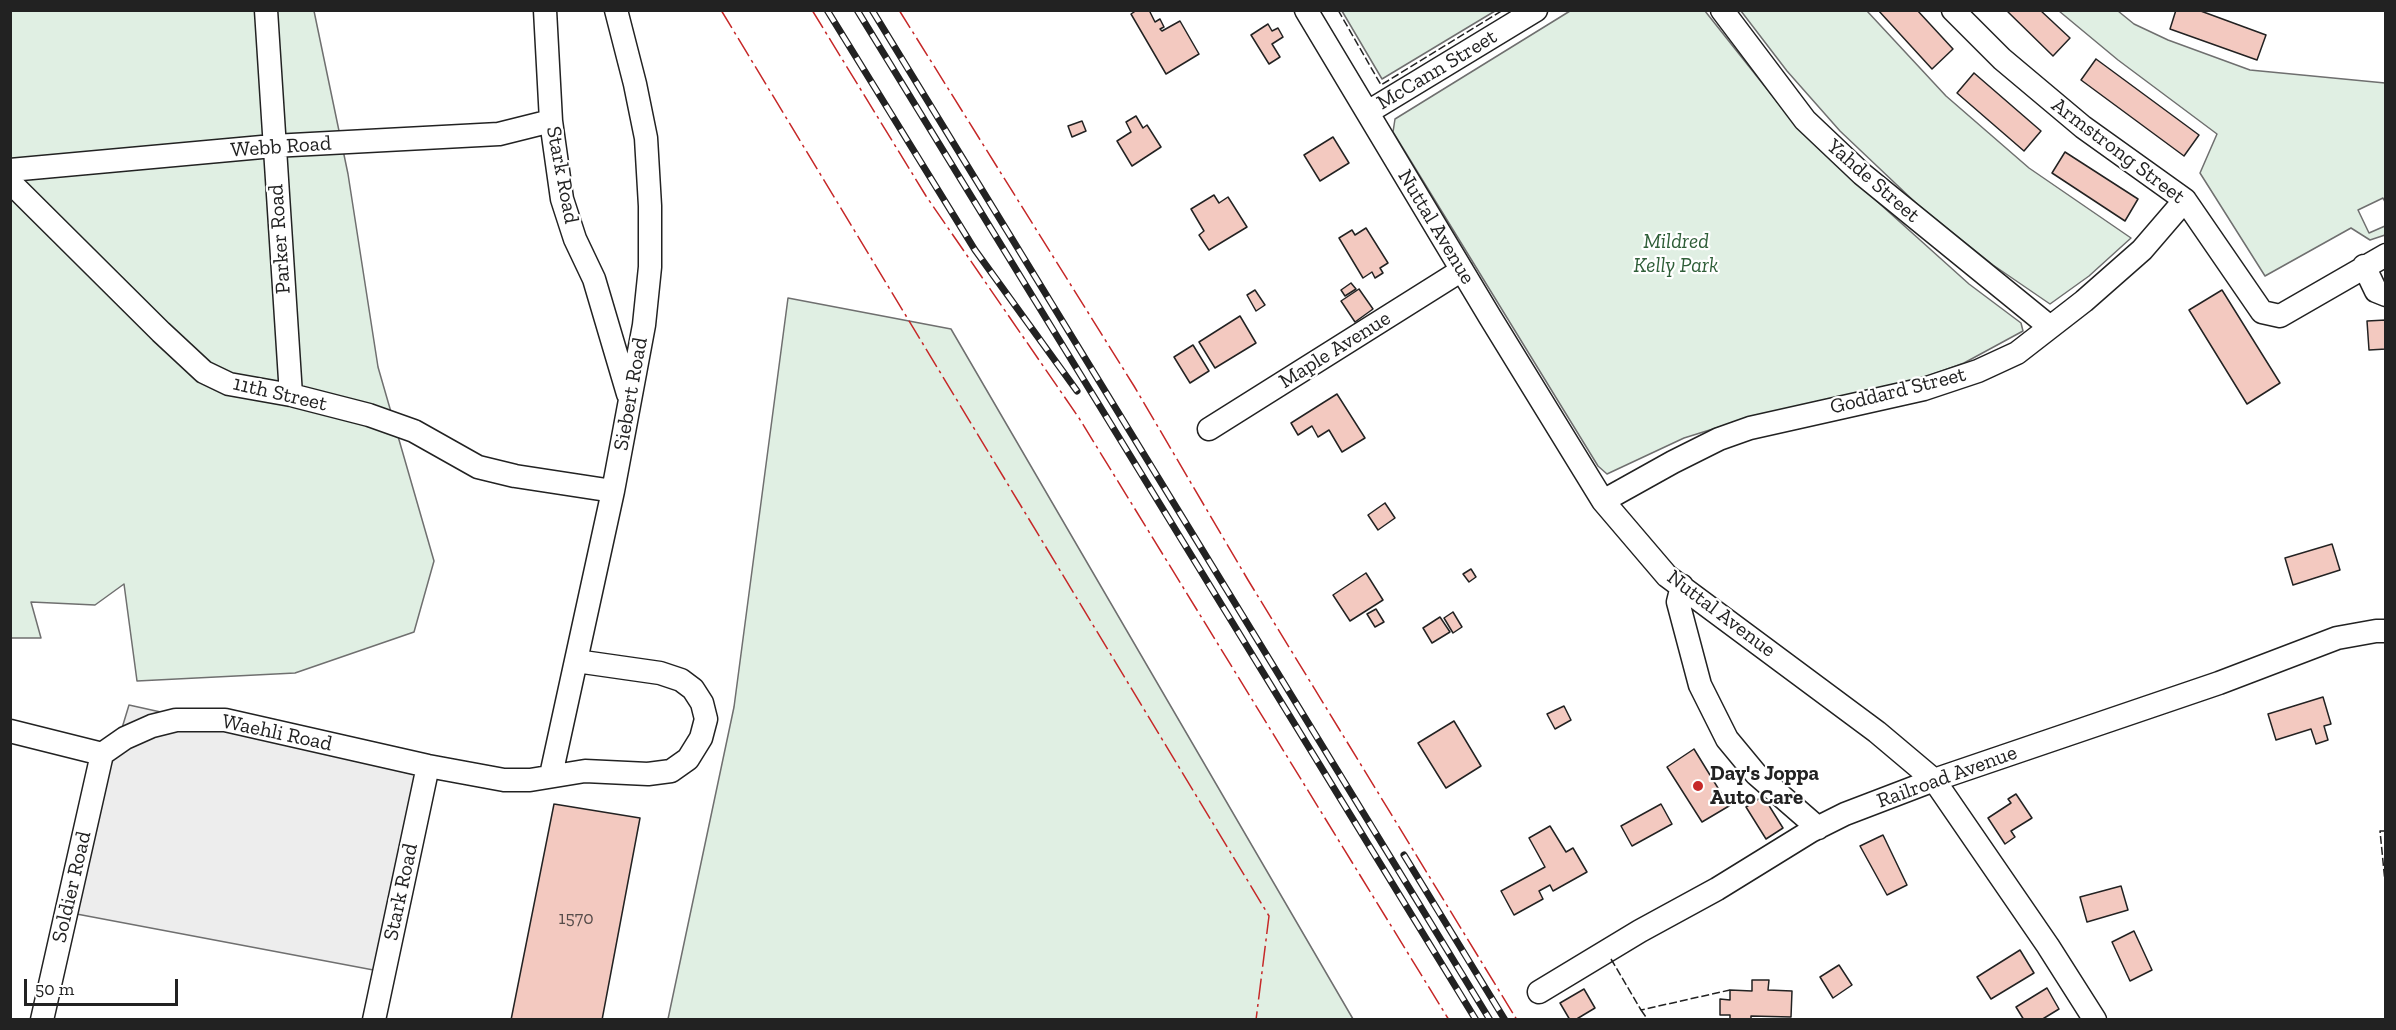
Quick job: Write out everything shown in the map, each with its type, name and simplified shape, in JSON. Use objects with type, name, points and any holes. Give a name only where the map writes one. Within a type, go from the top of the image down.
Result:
[{"type":"street","name":"Parker Road","points":[[266,10],[273,146],[291,395]]},
{"type":"street","name":"Stark Road","points":[[545,10],[551,121],[562,199],[575,239],[594,279],[630,401]]},
{"type":"street","name":"Siebert Road","points":[[551,775],[613,491],[644,325],[650,267],[650,206],[646,138],[616,10]]},
{"type":"street","name":"Nuttal Avenue","points":[[1306,10],[1603,501],[1667,576],[1877,732],[1934,780],[2048,946],[2095,1020]]},
{"type":"street","name":"McCann Street","points":[[1368,112],[1536,10]]},
{"type":"street","name":"Yahde Street","points":[[1722,10],[1802,117],[1862,174],[2050,327]]},
{"type":"street","name":"Armstrong Street","points":[[1953,10],[2002,59],[2083,128],[2185,200],[2197,214],[2262,312],[2280,316],[2385,255]]},
{"type":"street","name":"Webb Road","points":[[10,171],[273,146],[499,134],[551,121]]},
{"type":"street","name":"11th Street","points":[[10,182],[204,372],[229,384],[291,395],[369,415],[414,431],[478,467],[515,477],[613,491]]},
{"type":"street","name":"Goddard Street","points":[[1603,501],[1719,439],[1770,423],[1924,389],[1978,371],[2017,353],[2142,250],[2185,200]]},
{"type":"street","points":[[2364,266],[2376,291],[2385,295]]},
{"type":"street","name":"Maple Avenue","points":[[1209,429],[1462,270]]},
{"type":"street","points":[[1682,586],[1678,602],[1700,685],[1727,739],[1756,774],[1818,828]]},
{"type":"street","name":"Railroad Avenue","points":[[1539,992],[1845,814],[1934,780],[2218,683],[2337,638],[2385,631]]},
{"type":"street","name":"Waehli Road","points":[[102,754],[125,738],[152,726],[176,720],[208,719],[225,720],[428,766],[504,780],[530,780],[585,771],[648,774],[671,771],[688,759],[701,738],[706,719],[702,703],[693,689],[681,680],[660,673],[576,661]]},
{"type":"street","points":[[10,731],[102,754]]},
{"type":"street","name":"Soldier Road","points":[[42,1020],[102,754]]},
{"type":"street","name":"Stark Road","points":[[374,1020],[428,766]]},
{"type":"green space","points":[[10,11],[314,11],[348,174],[378,367],[434,561],[414,632],[295,673],[137,681],[124,584],[95,605],[31,602],[41,638],[11,638]]},
{"type":"green space","points":[[1342,11],[1495,11],[1382,79]]},
{"type":"green space","name":"Mildred Kelly Park","points":[[1570,11],[1705,11],[1778,103],[1816,143],[1851,178],[1969,284],[2021,323],[2023,331],[1964,363],[1925,377],[1745,419],[1684,438],[1607,474],[1598,466],[1393,132],[1395,119]]},
{"type":"green space","points":[[1741,11],[1867,11],[1946,96],[2029,168],[2131,238],[2089,276],[2050,304],[1993,265],[1917,204],[1840,131],[1787,71]]},
{"type":"green space","points":[[2059,11],[2118,11],[2134,24],[2168,40],[2250,70],[2385,83],[2385,202],[2383,198],[2358,210],[2369,233],[2385,226],[2385,235],[2370,240],[2351,228],[2265,276],[2200,173],[2217,134],[2118,60]]},
{"type":"green space","points":[[788,298],[951,329],[1353,1019],[668,1019],[734,707]]},
{"type":"shaded area","points":[[129,705],[427,771],[384,972],[66,912]]},
{"type":"building","points":[[1137,10],[1149,10],[1155,22],[1160,19],[1164,27],[1160,29],[1162,31],[1180,21],[1199,54],[1166,74],[1131,14]]},
{"type":"building","points":[[1878,10],[1917,10],[1953,49],[1932,69]]},
{"type":"building","points":[[2006,10],[2040,10],[2070,38],[2053,56]]},
{"type":"building","points":[[2176,10],[2198,10],[2266,35],[2257,60],[2170,29]]},
{"type":"building","points":[[1268,24],[1272,31],[1278,28],[1283,37],[1272,44],[1280,57],[1269,64],[1251,35]]},
{"type":"building","points":[[2096,59],[2199,135],[2184,156],[2081,80]]},
{"type":"building","points":[[1974,73],[2041,131],[2024,151],[1957,93]]},
{"type":"building","points":[[1136,116],[1143,128],[1147,125],[1161,147],[1132,166],[1117,141],[1131,132],[1126,122]]},
{"type":"building","points":[[1082,121],[1086,131],[1072,137],[1068,126]]},
{"type":"building","points":[[1333,137],[1349,163],[1320,181],[1304,155]]},
{"type":"building","points":[[2065,152],[2138,199],[2125,221],[2052,173]]},
{"type":"building","points":[[1214,195],[1219,203],[1228,197],[1247,227],[1209,250],[1199,235],[1204,231],[1191,209]]},
{"type":"building","points":[[1366,228],[1388,263],[1380,268],[1383,273],[1375,278],[1372,272],[1363,278],[1339,238],[1352,230],[1355,235]]},
{"type":"building","points":[[1351,283],[1356,289],[1345,296],[1341,290]]},
{"type":"building","points":[[1359,289],[1373,309],[1355,322],[1341,301]]},
{"type":"building","points":[[1255,290],[1265,305],[1256,311],[1247,295]]},
{"type":"building","points":[[2222,290],[2280,383],[2247,404],[2189,310]]},
{"type":"building","points":[[1240,316],[1256,343],[1215,368],[1199,342]]},
{"type":"building","points":[[2386,320],[2386,349],[2369,350],[2367,321]]},
{"type":"building","points":[[1193,345],[1209,371],[1190,383],[1174,357]]},
{"type":"building","points":[[1337,394],[1365,438],[1342,452],[1329,430],[1318,437],[1312,426],[1298,435],[1291,423]]},
{"type":"building","points":[[1385,503],[1395,518],[1378,530],[1368,515]]},
{"type":"building","points":[[2332,544],[2340,570],[2293,585],[2285,558]]},
{"type":"building","points":[[1471,569],[1476,577],[1469,582],[1463,574]]},
{"type":"building","points":[[1366,573],[1383,600],[1350,621],[1333,595]]},
{"type":"building","points":[[1376,609],[1384,622],[1375,627],[1367,614]]},
{"type":"building","points":[[1453,612],[1462,627],[1453,633],[1444,618]]},
{"type":"building","points":[[1440,617],[1450,632],[1432,643],[1423,628]]},
{"type":"building","points":[[2323,697],[2331,724],[2324,726],[2328,740],[2316,744],[2311,729],[2276,740],[2268,714]]},
{"type":"building","points":[[1564,706],[1571,720],[1555,729],[1547,714]]},
{"type":"building","points":[[1454,721],[1481,766],[1446,788],[1418,743]]},
{"type":"building","name":"Day's Joppa Auto Care","points":[[1694,749],[1729,806],[1702,822],[1667,767]]},
{"type":"building","points":[[2016,794],[2032,818],[2011,831],[2015,837],[2005,844],[1988,818],[2011,803],[2008,799]]},
{"type":"building","points":[[1763,796],[1783,828],[1766,839],[1746,807]]},
{"type":"building","points":[[554,804],[640,818],[602,1020],[511,1020]]},
{"type":"building","points":[[1661,804],[1672,824],[1632,846],[1621,826]]},
{"type":"building","points":[[1550,826],[1566,852],[1573,848],[1587,872],[1553,891],[1550,885],[1539,891],[1543,899],[1514,915],[1501,891],[1545,867],[1529,838]]},
{"type":"building","points":[[1883,835],[1907,885],[1887,895],[1860,846]]},
{"type":"building","points":[[2121,886],[2128,910],[2087,922],[2080,897]]},
{"type":"building","points":[[2134,931],[2152,970],[2130,981],[2112,942]]},
{"type":"building","points":[[2020,950],[2034,973],[1991,999],[1977,977]]},
{"type":"building","points":[[1839,965],[1852,985],[1833,998],[1820,977]]},
{"type":"building","points":[[1752,980],[1769,980],[1768,990],[1792,991],[1791,1017],[1751,1016],[1751,1020],[1730,1020],[1730,1015],[1720,1015],[1720,999],[1730,1000],[1730,990],[1752,991]]},
{"type":"building","points":[[2047,988],[2059,1009],[2041,1020],[2024,1020],[2016,1007]]},
{"type":"building","points":[[1584,989],[1595,1008],[1575,1020],[1570,1020],[1560,1003]]},
{"type":"railway","points":[[827,10],[975,250],[1077,391]]},
{"type":"railway","points":[[857,10],[1476,1020]]},
{"type":"railway","points":[[872,10],[1490,1020]]},
{"type":"railway","points":[[1404,855],[1505,1020]]},
{"type":"fence","points":[[1338,10],[1381,85],[1503,10]]},
{"type":"fence","points":[[2386,831],[2380,831],[2386,892]]},
{"type":"fence","points":[[1611,959],[1641,1010],[1730,990]]},
{"type":"fence","points":[[1641,1010],[1648,1020]]},
{"type":"power","points":[[721,10],[1269,916],[1256,1020]]},
{"type":"power","points":[[812,10],[926,196],[1079,418],[1449,1020]]},
{"type":"power","points":[[899,10],[1134,386],[1248,580],[1517,1020]]},
{"type":"place","name":"Day's Joppa Auto Care","points":[[1698,786]]}]
